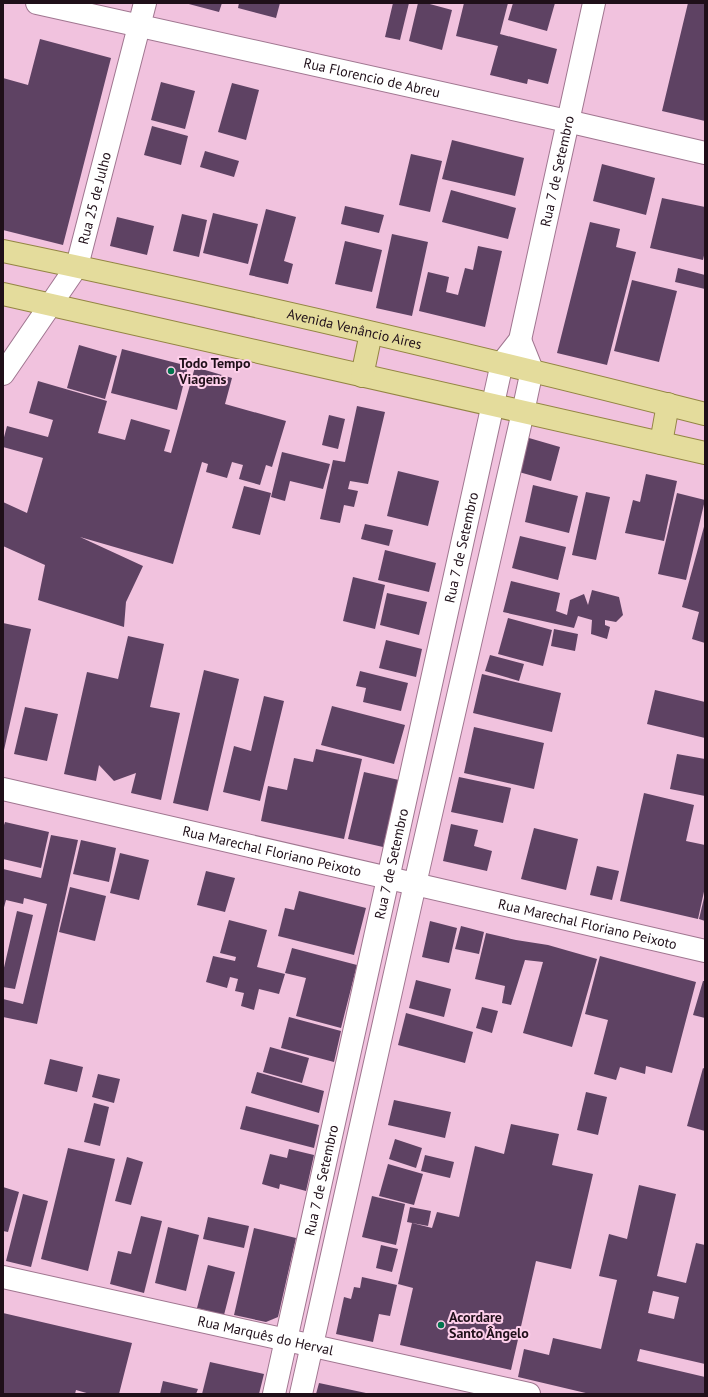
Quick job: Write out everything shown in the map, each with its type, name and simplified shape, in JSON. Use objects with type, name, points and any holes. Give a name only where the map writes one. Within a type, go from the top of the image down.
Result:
[{"type":"main road","name":"Avenida Venâncio Aires","points":[[3,250],[532,370],[705,414]]},
{"type":"main road","points":[[3,294],[705,453]]},
{"type":"main road","points":[[362,376],[371,333]]},
{"type":"main road","points":[[661,443],[668,404]]},
{"type":"street","name":"Rua Florencio de Abreu","points":[[37,3],[705,153]]},
{"type":"street","name":"Rua 25 de Julho","points":[[3,374],[77,266],[145,3]]},
{"type":"street","name":"Rua 7 de Setembro","points":[[274,1394],[492,405],[502,363],[520,340],[594,3]]},
{"type":"street","points":[[520,340],[532,370]]},
{"type":"street","name":"Rua 7 de Setembro","points":[[301,1394],[532,370]]},
{"type":"street","points":[[443,628],[472,636]]},
{"type":"street","name":"Rua Marechal Floriano Peixoto","points":[[3,789],[705,951]]},
{"type":"street","points":[[333,1125],[360,1131]]},
{"type":"street","name":"Rua Marquês do Herval","points":[[3,1277],[529,1394]]},
{"type":"building","points":[[185,3],[222,3],[219,12]]},
{"type":"building","points":[[239,3],[280,3],[276,18],[238,8]]},
{"type":"building","points":[[393,3],[409,3],[400,40],[385,37]]},
{"type":"building","points":[[418,3],[426,3],[452,10],[442,50],[409,41]]},
{"type":"building","points":[[464,3],[508,3],[500,34],[557,49],[548,84],[528,79],[527,84],[490,75],[498,46],[456,36]]},
{"type":"building","points":[[513,3],[555,3],[547,31],[508,20]]},
{"type":"building","points":[[688,3],[705,3],[705,121],[662,111]]},
{"type":"building","points":[[40,39],[111,58],[63,245],[3,230],[3,78],[28,85]]},
{"type":"building","points":[[161,82],[195,91],[185,129],[151,120]]},
{"type":"building","points":[[232,83],[259,90],[246,140],[218,132]]},
{"type":"building","points":[[152,126],[188,136],[181,165],[144,155]]},
{"type":"building","points":[[452,140],[524,158],[515,196],[442,179]]},
{"type":"building","points":[[205,151],[239,161],[234,177],[200,167]]},
{"type":"building","points":[[411,154],[442,161],[430,212],[399,205]]},
{"type":"building","points":[[602,164],[655,178],[646,215],[593,201]]},
{"type":"building","points":[[451,190],[516,208],[508,239],[442,222]]},
{"type":"building","points":[[662,198],[705,207],[705,251],[703,260],[650,248]]},
{"type":"building","points":[[345,206],[384,215],[379,233],[341,224]]},
{"type":"building","points":[[266,209],[296,217],[284,261],[293,264],[288,284],[249,275]]},
{"type":"building","points":[[213,213],[258,224],[248,264],[203,253]]},
{"type":"building","points":[[182,214],[207,220],[199,257],[173,251]]},
{"type":"building","points":[[117,217],[154,226],[147,255],[110,246]]},
{"type":"building","points":[[590,222],[620,229],[616,247],[636,252],[607,365],[557,353]]},
{"type":"building","points":[[392,234],[428,242],[412,316],[376,308]]},
{"type":"building","points":[[345,241],[382,250],[372,292],[335,284]]},
{"type":"building","points":[[478,246],[502,251],[485,327],[419,311],[428,272],[449,277],[446,292],[458,295],[465,268],[473,270]]},
{"type":"building","points":[[678,268],[705,275],[705,289],[675,282]]},
{"type":"building","points":[[632,280],[677,291],[659,362],[614,351]]},
{"type":"building","points":[[79,345],[117,356],[105,399],[67,388]]},
{"type":"building","points":[[122,349],[188,366],[177,410],[111,393]]},
{"type":"building","points":[[195,367],[232,378],[225,404],[286,421],[272,467],[266,465],[260,485],[239,479],[243,465],[232,462],[227,478],[206,472],[208,464],[202,462],[173,564],[80,537],[143,566],[126,602],[124,627],[38,600],[45,565],[3,546],[3,502],[27,513],[43,458],[3,447],[7,426],[48,437],[53,420],[29,413],[38,381],[107,401],[98,433],[125,440],[131,419],[170,430],[164,451],[171,453]]},
{"type":"building","points":[[357,406],[385,412],[368,484],[350,481],[348,489],[358,491],[354,507],[344,505],[340,523],[320,519],[333,460],[345,462]]},
{"type":"building","points":[[329,415],[345,419],[338,449],[322,445]]},
{"type":"building","points":[[529,438],[560,447],[551,481],[519,472]]},
{"type":"building","points":[[282,452],[330,464],[323,489],[290,481],[285,501],[271,497]]},
{"type":"building","points":[[398,471],[439,481],[428,526],[387,516]]},
{"type":"building","points":[[646,474],[677,481],[664,541],[625,533],[633,500],[640,502]]},
{"type":"building","points":[[533,485],[578,496],[569,533],[525,522]]},
{"type":"building","points":[[244,486],[271,493],[260,535],[232,528]]},
{"type":"building","points":[[586,492],[610,497],[596,560],[572,555]]},
{"type":"building","points":[[677,493],[705,500],[686,580],[658,574]]},
{"type":"building","points":[[705,523],[705,643],[692,639],[699,612],[682,607]]},
{"type":"building","points":[[365,524],[393,530],[389,546],[361,539]]},
{"type":"building","points":[[520,536],[566,547],[558,580],[512,568]]},
{"type":"building","points":[[385,550],[436,563],[429,592],[378,580]]},
{"type":"building","points":[[353,577],[385,585],[375,629],[343,621]]},
{"type":"building","points":[[511,581],[560,593],[556,611],[567,615],[570,600],[584,594],[588,605],[592,590],[619,597],[623,615],[616,622],[605,620],[605,625],[610,627],[607,639],[591,634],[592,620],[578,616],[574,628],[503,612]]},
{"type":"building","points":[[387,593],[427,602],[419,635],[380,625]]},
{"type":"building","points":[[508,618],[552,630],[543,666],[498,654]]},
{"type":"building","points":[[3,623],[31,629],[4,750],[3,750]]},
{"type":"building","points":[[554,629],[578,634],[575,651],[551,646]]},
{"type":"building","points":[[128,636],[164,644],[150,707],[180,713],[161,800],[131,793],[136,773],[114,781],[99,765],[96,781],[64,774],[87,672],[118,679]]},
{"type":"building","points":[[386,640],[422,649],[416,677],[379,668]]},
{"type":"building","points":[[490,655],[524,664],[519,681],[485,671]]},
{"type":"building","points":[[204,670],[239,679],[208,811],[173,803]]},
{"type":"building","points":[[360,671],[408,683],[401,711],[363,702],[366,688],[356,686]]},
{"type":"building","points":[[482,674],[561,693],[552,732],[473,713]]},
{"type":"building","points":[[655,690],[705,702],[705,738],[647,724]]},
{"type":"building","points":[[264,696],[284,701],[260,801],[223,792],[234,746],[251,751]]},
{"type":"building","points":[[332,706],[405,725],[394,764],[321,745]]},
{"type":"building","points":[[25,707],[58,714],[47,761],[14,754]]},
{"type":"building","points":[[474,727],[544,743],[534,789],[464,773]]},
{"type":"building","points":[[316,749],[362,759],[344,839],[261,821],[268,786],[287,790],[294,758],[313,762]]},
{"type":"building","points":[[677,754],[705,759],[705,796],[670,789]]},
{"type":"building","points":[[364,772],[399,780],[383,847],[348,839]]},
{"type":"building","points":[[459,777],[511,788],[503,823],[451,812]]},
{"type":"building","points":[[644,793],[694,805],[686,841],[705,845],[705,887],[698,919],[620,901]]},
{"type":"building","points":[[5,822],[49,832],[41,868],[3,859],[3,828]]},
{"type":"building","points":[[451,824],[478,830],[474,846],[492,851],[487,871],[443,861]]},
{"type":"building","points":[[534,828],[578,839],[566,890],[521,879]]},
{"type":"building","points":[[51,835],[78,840],[37,1024],[3,1017],[3,999],[23,1004],[47,904],[24,898],[23,904],[6,900],[3,911],[3,869],[41,878]]},
{"type":"building","points":[[81,840],[116,848],[109,882],[73,874]]},
{"type":"building","points":[[120,853],[149,860],[139,900],[110,893]]},
{"type":"building","points":[[597,866],[619,871],[612,900],[590,895]]},
{"type":"building","points":[[206,871],[235,878],[225,912],[197,905]]},
{"type":"building","points":[[70,887],[106,896],[95,941],[59,932]]},
{"type":"building","points":[[299,891],[366,908],[354,955],[278,936],[285,908],[294,910]]},
{"type":"building","points":[[705,898],[705,921],[699,919]]},
{"type":"building","points":[[17,911],[33,915],[15,989],[3,987],[3,972]]},
{"type":"building","points":[[229,920],[267,930],[257,967],[285,974],[279,994],[259,989],[254,1010],[241,1006],[244,993],[235,991],[238,979],[230,977],[227,988],[206,982],[213,956],[235,961],[236,957],[220,953]]},
{"type":"building","points":[[430,921],[457,928],[449,963],[422,957]]},
{"type":"building","points":[[461,926],[484,932],[479,954],[455,949]]},
{"type":"building","points":[[486,933],[548,945],[597,959],[572,1047],[523,1033],[543,962],[525,960],[511,1005],[502,1003],[505,986],[475,979]]},
{"type":"building","points":[[292,948],[357,965],[341,1028],[296,1016],[306,978],[285,973]]},
{"type":"building","points":[[600,956],[696,982],[672,1073],[646,1066],[645,1074],[620,1067],[616,1080],[594,1074],[608,1020],[585,1014]]},
{"type":"building","points":[[416,980],[451,989],[444,1017],[409,1008]]},
{"type":"building","points":[[703,981],[705,981],[705,1018],[693,1015]]},
{"type":"building","points":[[482,1007],[498,1011],[492,1033],[476,1028]]},
{"type":"building","points":[[406,1013],[473,1032],[465,1063],[398,1045]]},
{"type":"building","points":[[289,1017],[341,1031],[334,1062],[281,1048]]},
{"type":"building","points":[[270,1047],[309,1058],[302,1083],[263,1072]]},
{"type":"building","points":[[50,1059],[83,1067],[77,1092],[44,1084]]},
{"type":"building","points":[[703,1068],[705,1069],[705,1131],[687,1126]]},
{"type":"building","points":[[257,1072],[324,1091],[319,1113],[251,1093]]},
{"type":"building","points":[[98,1074],[120,1079],[114,1103],[92,1097]]},
{"type":"building","points":[[586,1092],[607,1097],[598,1135],[577,1130]]},
{"type":"building","points":[[394,1100],[451,1112],[445,1138],[388,1125]]},
{"type":"building","points":[[94,1103],[109,1107],[100,1146],[84,1142]]},
{"type":"building","points":[[246,1106],[319,1125],[314,1148],[240,1129]]},
{"type":"building","points":[[511,1124],[559,1134],[552,1165],[593,1174],[571,1269],[536,1261],[511,1370],[400,1345],[413,1288],[398,1284],[412,1223],[432,1228],[437,1212],[459,1217],[475,1146],[504,1154]]},
{"type":"building","points":[[395,1139],[422,1148],[416,1168],[389,1159]]},
{"type":"building","points":[[68,1148],[115,1159],[88,1271],[41,1259]]},
{"type":"building","points":[[289,1149],[314,1155],[306,1191],[280,1184],[279,1189],[262,1184],[270,1154],[287,1158]]},
{"type":"building","points":[[425,1155],[454,1162],[450,1178],[421,1171]]},
{"type":"building","points":[[127,1157],[143,1162],[131,1205],[115,1201]]},
{"type":"building","points":[[388,1164],[423,1174],[414,1205],[379,1196]]},
{"type":"building","points":[[639,1185],[676,1194],[657,1276],[686,1283],[696,1243],[705,1245],[705,1364],[640,1349],[637,1361],[705,1377],[705,1394],[590,1394],[518,1377],[524,1349],[549,1355],[553,1338],[601,1349],[617,1280],[599,1276],[609,1234],[627,1239]],"holes":[[[653,1291],[679,1297],[674,1319],[648,1313]]]},
{"type":"building","points":[[3,1187],[19,1192],[8,1232],[3,1231]]},
{"type":"building","points":[[23,1194],[48,1201],[31,1267],[6,1261]]},
{"type":"building","points":[[372,1196],[405,1204],[396,1245],[362,1237]]},
{"type":"building","points":[[410,1207],[431,1211],[428,1226],[407,1222]]},
{"type":"building","points":[[141,1216],[162,1221],[144,1293],[110,1284],[118,1251],[131,1254]]},
{"type":"building","points":[[208,1217],[249,1226],[244,1248],[203,1239]]},
{"type":"building","points":[[168,1227],[199,1235],[186,1291],[155,1283]]},
{"type":"building","points":[[254,1228],[296,1238],[278,1317],[266,1322],[234,1315]]},
{"type":"building","points":[[381,1245],[398,1249],[392,1272],[376,1268]]},
{"type":"building","points":[[208,1265],[235,1272],[224,1315],[197,1308]]},
{"type":"building","points":[[362,1277],[397,1285],[390,1316],[379,1314],[373,1342],[336,1334],[344,1297],[351,1299],[354,1287],[360,1288]]},
{"type":"building","points":[[3,1313],[132,1343],[119,1394],[90,1394],[76,1390],[75,1394],[3,1394]]},
{"type":"building","points":[[210,1362],[264,1374],[259,1394],[202,1394]]},
{"type":"building","points":[[163,1381],[198,1389],[196,1394],[160,1394]]},
{"type":"building","points":[[319,1383],[366,1393],[366,1394],[316,1394]]},
{"type":"place","name":"Todo Tempo Viagens","points":[[171,371]]},
{"type":"place","name":"Acordare Santo Ângelo","points":[[441,1325]]}]
